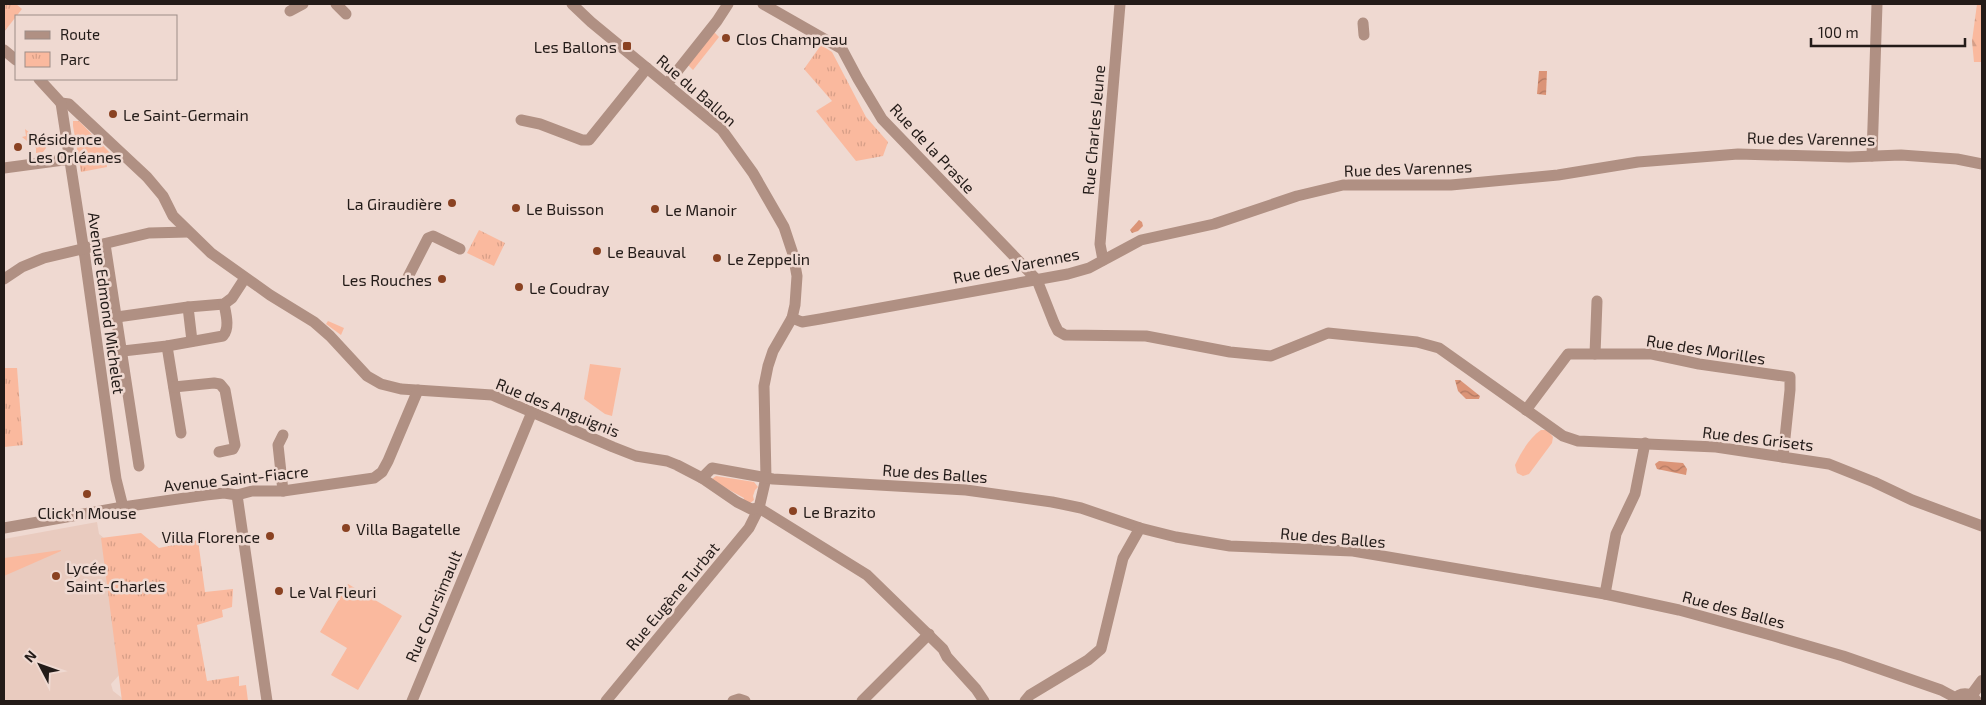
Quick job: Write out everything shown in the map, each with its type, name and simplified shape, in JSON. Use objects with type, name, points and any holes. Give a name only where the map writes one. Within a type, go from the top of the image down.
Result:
[{"type":"street","points":[[290,11],[303,4]]},
{"type":"street","points":[[336,4],[346,14]]},
{"type":"street","name":"Rue du Ballon","points":[[572,4],[722,130],[753,173],[784,227],[798,276],[792,318],[773,351],[764,386],[766,478],[759,508]]},
{"type":"street","points":[[667,84],[717,21],[728,4]]},
{"type":"street","name":"Rue de la Prasle","points":[[763,4],[842,48],[882,119],[1036,280]]},
{"type":"street","name":"Rue Charles Jeune","points":[[1103,260],[1100,244],[1120,4]]},
{"type":"street","points":[[1872,156],[1878,4]]},
{"type":"street","points":[[4,50],[15,59]]},
{"type":"street","points":[[521,120],[540,124],[582,140],[589,140],[647,68]]},
{"type":"street","name":"Rue des Anguignis","points":[[40,80],[61,103],[69,104],[147,177],[164,196],[174,216],[211,254],[314,322],[330,336],[367,376],[382,384],[418,390],[492,395],[613,448],[636,456],[667,461],[702,478],[737,502],[751,509],[759,508],[867,575],[946,652],[947,657],[976,689],[984,701]]},
{"type":"street","name":"Avenue Edmond Michelet","points":[[61,103],[71,159],[116,479],[123,507]]},
{"type":"street","name":"Rue des Varennes","points":[[792,318],[802,322],[1068,274],[1089,268],[1141,240],[1214,224],[1297,196],[1343,185],[1451,186],[1558,175],[1638,162],[1738,154],[1849,157],[1901,155],[1957,159],[1982,164]]},
{"type":"street","points":[[4,168],[71,159]]},
{"type":"street","points":[[149,234],[166,224],[174,216]]},
{"type":"street","points":[[4,279],[22,267],[44,258],[149,234],[188,232]]},
{"type":"street","points":[[408,278],[428,238],[433,236],[460,248]]},
{"type":"street","points":[[105,244],[123,351],[139,466]]},
{"type":"street","points":[[117,317],[224,304],[232,298],[245,278]]},
{"type":"street","name":"Rue des Grisets","points":[[1036,280],[1058,331],[1065,335],[1146,336],[1230,352],[1271,356],[1328,333],[1417,342],[1440,348],[1563,436],[1578,441],[1716,447],[1830,464],[1912,500],[1982,526]]},
{"type":"street","points":[[1594,354],[1597,301]]},
{"type":"street","points":[[123,351],[167,346],[223,336],[226,334],[227,320],[224,304]]},
{"type":"street","points":[[188,307],[192,341]]},
{"type":"street","points":[[167,346],[181,433]]},
{"type":"street","name":"Rue des Morilles","points":[[1526,410],[1568,354],[1652,354],[1700,364],[1790,377],[1783,457]]},
{"type":"street","points":[[174,387],[214,383],[220,384],[225,390],[235,445],[233,450],[219,452]]},
{"type":"street","name":"Avenue Saint-Fiacre","points":[[4,528],[123,507],[224,493],[237,495],[252,491],[283,492],[374,478],[382,472],[388,461],[418,390]]},
{"type":"street","name":"Rue Coursimault","points":[[412,701],[532,412]]},
{"type":"street","points":[[283,435],[278,445],[283,492]]},
{"type":"street","points":[[1604,594],[1616,534],[1635,494],[1646,443]]},
{"type":"street","name":"Rue des Balles","points":[[702,478],[712,468],[766,478],[985,493],[1081,508],[1140,528],[1176,537],[1230,546],[1353,551],[1604,594],[1679,610],[1817,649],[1941,690],[1955,700]]},
{"type":"street","points":[[237,495],[268,701]]},
{"type":"street","name":"Rue Eugène Turbat","points":[[606,701],[749,528],[759,508]]},
{"type":"street","points":[[1025,701],[1030,695],[1088,660],[1101,649],[1122,558],[1140,528]]},
{"type":"street","points":[[862,701],[929,634]]},
{"type":"street","points":[[1955,700],[1963,694],[1976,699],[1982,681]]},
{"type":"street","points":[[733,701],[739,699],[745,701]]},
{"type":"shaded area","name":"Lycée Saint-Charles","points":[[97,522],[99,534],[105,539],[120,674],[111,684],[113,691],[126,701],[4,701],[4,539]]},
{"type":"green space","points":[[4,4],[16,4],[22,9],[15,15],[15,18],[4,32]]},
{"type":"green space","points":[[1977,4],[1982,4],[1981,62],[1974,62],[1972,41]]},
{"type":"green space","points":[[714,32],[719,37],[693,70],[688,65]]},
{"type":"green space","points":[[821,45],[832,52],[866,117],[888,142],[883,156],[856,161],[816,111],[832,101],[804,69]]},
{"type":"green space","points":[[73,121],[79,121],[112,155],[106,160],[107,167],[81,172]]},
{"type":"green space","points":[[25,129],[41,142],[45,141],[46,148],[43,152],[36,153],[36,148],[22,137],[26,136]]},
{"type":"green space","points":[[479,230],[505,243],[494,266],[467,253]]},
{"type":"green space","points":[[328,321],[344,328],[341,335],[326,324]]},
{"type":"green space","points":[[590,364],[621,368],[612,416],[605,414],[584,399]]},
{"type":"green space","points":[[4,368],[17,368],[23,445],[4,447]]},
{"type":"green space","points":[[1541,430],[1547,430],[1553,437],[1552,443],[1529,474],[1523,476],[1517,473],[1515,465],[1529,441]]},
{"type":"green space","points":[[716,476],[754,482],[758,487],[753,496],[754,500],[749,504],[743,501],[744,498],[713,481],[712,479]]},
{"type":"green space","points":[[141,533],[159,548],[198,540],[205,592],[233,589],[232,607],[222,610],[223,617],[197,625],[207,681],[239,676],[239,686],[246,685],[248,701],[122,701],[101,538]]},
{"type":"green space","points":[[61,551],[4,576],[4,558]]},
{"type":"green space","points":[[348,584],[402,616],[358,690],[331,675],[347,648],[320,632]]},
{"type":"water","points":[[1539,71],[1547,71],[1546,95],[1537,94]]},
{"type":"water","points":[[1139,220],[1143,226],[1138,231],[1132,233],[1130,230]]},
{"type":"water","points":[[1455,380],[1460,380],[1480,396],[1479,399],[1466,399],[1458,391]]},
{"type":"water","points":[[1659,461],[1683,463],[1687,469],[1686,475],[1657,469],[1655,464]]},
{"type":"place","name":"Clos Champeau","points":[[726,38]]},
{"type":"place","name":"Les Ballons","points":[[627,46]]},
{"type":"place","name":"Le Saint-Germain","points":[[113,114]]},
{"type":"place","name":"Résidence Les Orléanes","points":[[18,147]]},
{"type":"place","name":"La Giraudière","points":[[452,203]]},
{"type":"place","name":"Le Buisson","points":[[516,208]]},
{"type":"place","name":"Le Manoir","points":[[655,209]]},
{"type":"place","name":"Le Beauval","points":[[597,251]]},
{"type":"place","name":"Le Zeppelin","points":[[717,258]]},
{"type":"place","name":"Les Rouches","points":[[442,279]]},
{"type":"place","name":"Le Coudray","points":[[519,287]]},
{"type":"place","name":"Click'n Mouse","points":[[87,494]]},
{"type":"place","name":"Le Brazito","points":[[793,511]]},
{"type":"place","name":"Villa Bagatelle","points":[[346,528]]},
{"type":"place","name":"Villa Florence","points":[[270,536]]},
{"type":"place","name":"Lycée Saint-Charles","points":[[56,576]]},
{"type":"place","name":"Le Val Fleuri","points":[[279,591]]}]
